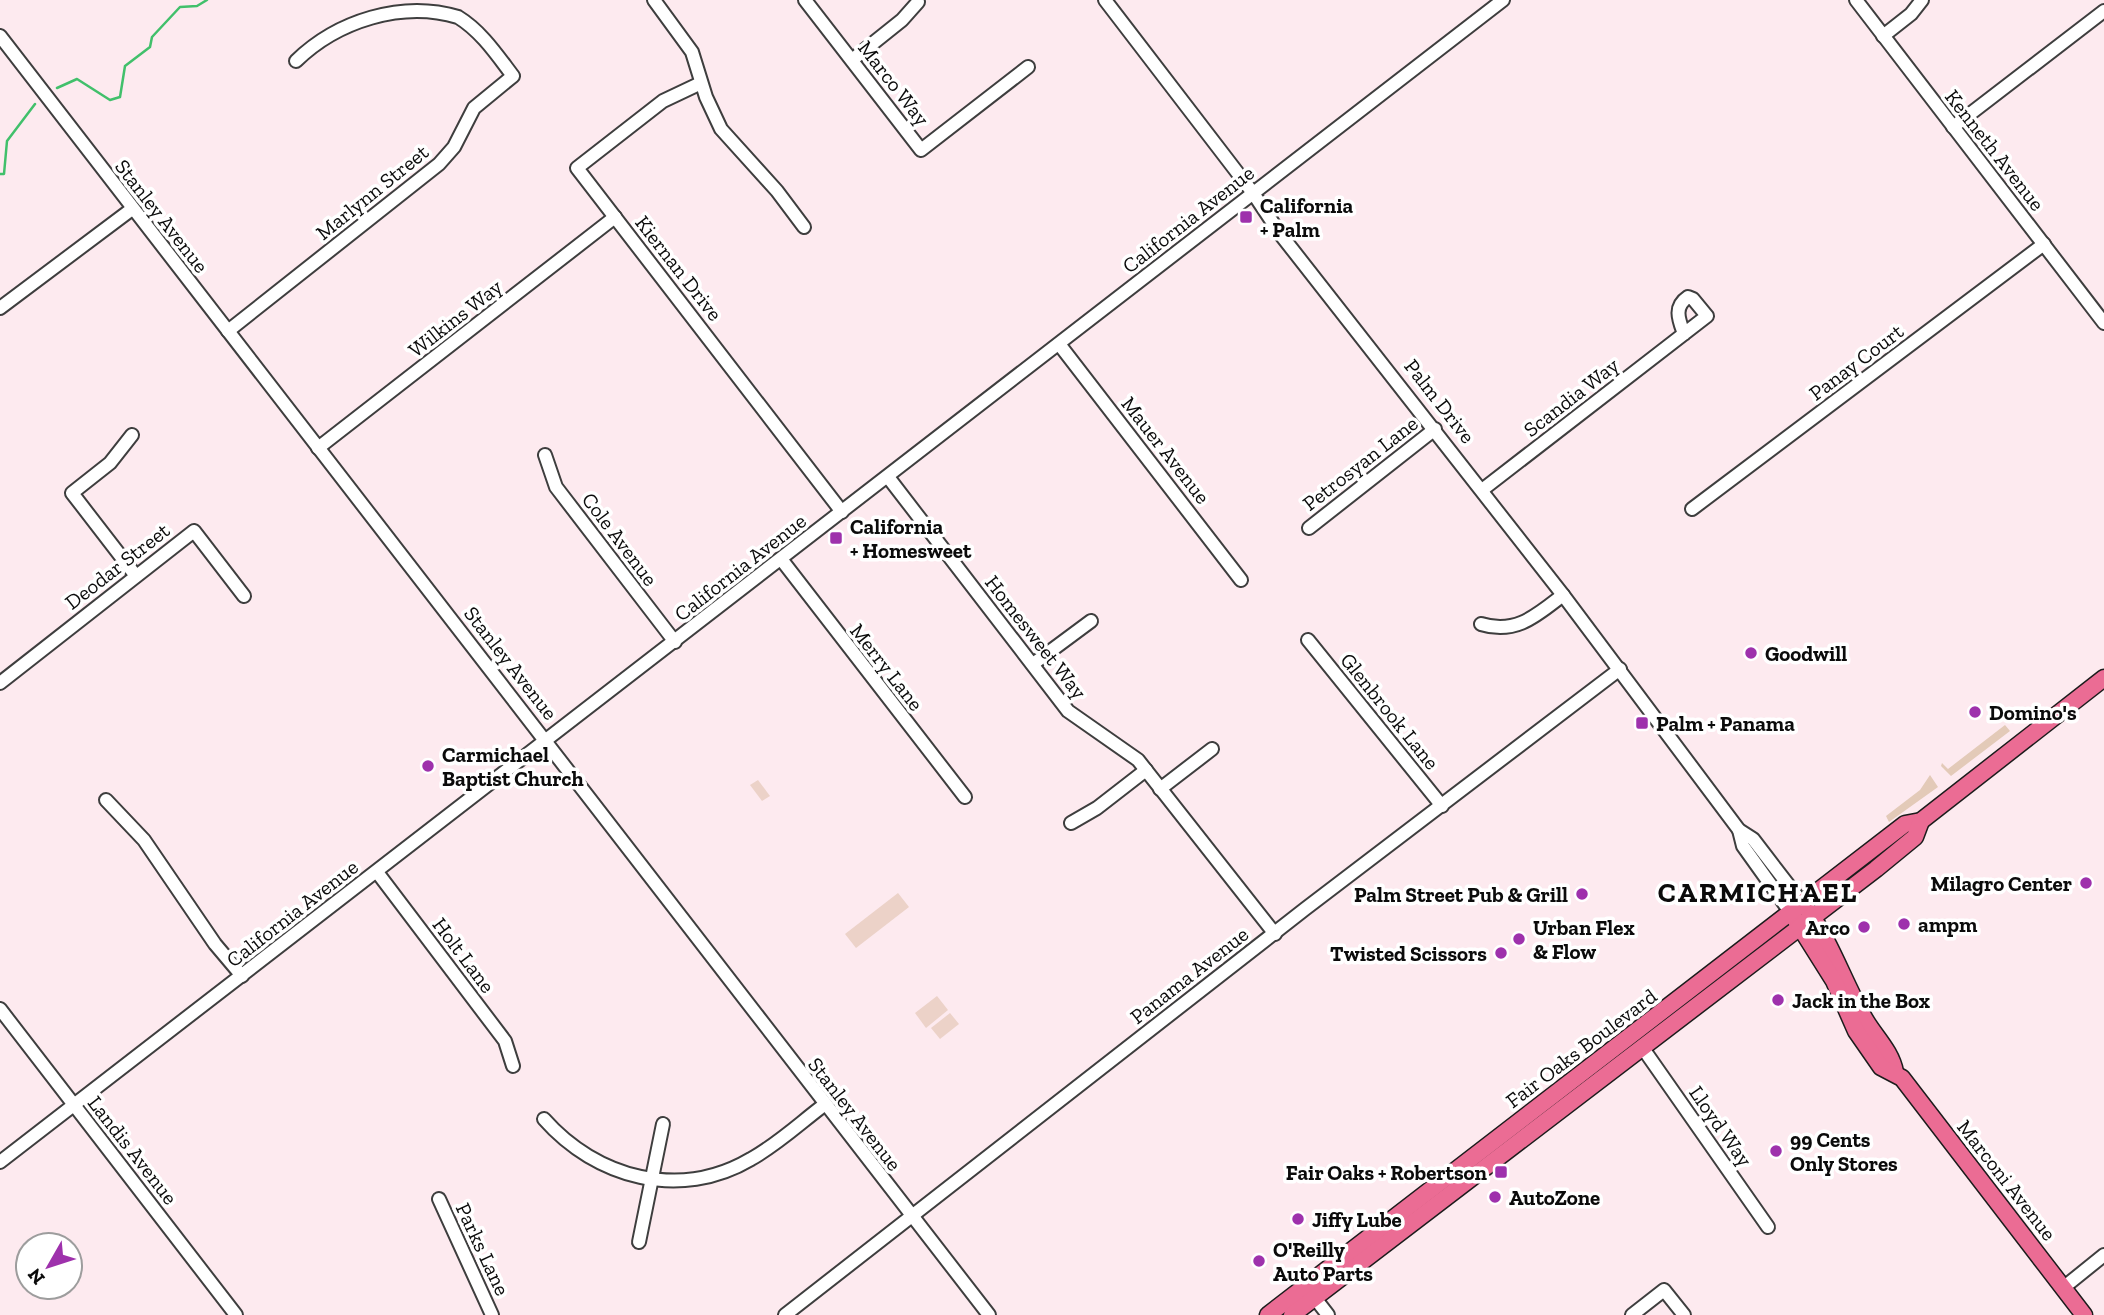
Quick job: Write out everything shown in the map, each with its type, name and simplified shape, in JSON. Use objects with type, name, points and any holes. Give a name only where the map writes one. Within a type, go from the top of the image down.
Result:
[{"type":"main road","name":"Fair Oaks Boulevard","points":[[1292,1315],[1310,1292],[1647,1024],[1916,837],[1922,821],[2104,678]]},
{"type":"main road","name":"Fair Oaks Boulevard","points":[[1268,1315],[1310,1292],[1643,1047],[1802,915]]},
{"type":"main road","name":"Marconi Avenue","points":[[1802,915],[1825,935],[1867,1023],[1893,1059],[1895,1072],[2084,1315]]},
{"type":"main road","points":[[1560,1109],[1565,1097],[1644,1034],[1647,1024]]},
{"type":"street","points":[[654,0],[684,38],[713,113],[731,143],[768,180],[804,227]]},
{"type":"street","name":"Marco Way","points":[[805,0],[921,150],[1028,67]]},
{"type":"street","name":"Palm Drive","points":[[1105,0],[1253,193],[1281,235],[1620,669],[1739,830],[1743,846],[1802,915]]},
{"type":"street","name":"California Avenue","points":[[0,1162],[1503,0]]},
{"type":"street","name":"Kenneth Avenue","points":[[1856,0],[2104,323]]},
{"type":"street","points":[[1883,36],[1911,14],[1922,0]]},
{"type":"street","points":[[852,60],[902,20],[918,2]]},
{"type":"street","name":"Marlynn Street","points":[[228,331],[439,164],[454,147],[474,108],[513,75],[471,26],[451,13],[422,4],[381,4],[339,25],[296,61]]},
{"type":"street","points":[[1953,127],[2104,11]]},
{"type":"street","name":"Stanley Avenue","points":[[0,36],[989,1315]]},
{"type":"street","name":"Kiernan Drive","points":[[701,83],[663,101],[577,168],[842,512]]},
{"type":"street","points":[[0,308],[132,209]]},
{"type":"street","name":"Wilkins Way","points":[[318,448],[615,217]]},
{"type":"street","name":"Panay Court","points":[[1692,509],[2044,244]]},
{"type":"street","name":"Scandia Way","points":[[1482,490],[1684,334]]},
{"type":"street","name":"Mauer Avenue","points":[[1059,344],[1241,580]]},
{"type":"street","name":"Petrosyan Lane","points":[[1309,528],[1435,429]]},
{"type":"street","points":[[132,435],[116,458],[72,493],[136,576]]},
{"type":"street","name":"Cole Avenue","points":[[545,455],[556,487],[674,642]]},
{"type":"street","name":"Homesweet Way","points":[[888,477],[1073,716],[1128,750],[1275,934]]},
{"type":"street","name":"Deodar Street","points":[[0,683],[194,531],[244,596]]},
{"type":"street","name":"Merry Lane","points":[[781,559],[965,797]]},
{"type":"street","points":[[1480,624],[1499,628],[1521,625],[1563,595]]},
{"type":"street","points":[[1032,664],[1091,621]]},
{"type":"street","name":"Glenbrook Lane","points":[[1308,640],[1442,806]]},
{"type":"street","name":"Panama Avenue","points":[[785,1315],[1620,669]]},
{"type":"street","points":[[1160,789],[1212,749]]},
{"type":"street","points":[[1071,823],[1097,808],[1146,770]]},
{"type":"street","points":[[106,800],[144,840],[199,923],[242,976]]},
{"type":"street","name":"Holt Lane","points":[[377,872],[505,1041],[513,1066]]},
{"type":"street","name":"Landis Avenue","points":[[0,1009],[236,1315]]},
{"type":"street","name":"Lloyd Way","points":[[1643,1047],[1768,1227]]},
{"type":"street","points":[[544,1119],[567,1143],[596,1162],[627,1175],[651,1180],[686,1180],[735,1167],[765,1151],[824,1105]]},
{"type":"street","points":[[639,1242],[663,1124]]},
{"type":"street","name":"Parks Lane","points":[[439,1199],[492,1315]]},
{"type":"street","points":[[2063,1288],[2104,1255]]},
{"type":"street","points":[[1632,1315],[1664,1290],[1684,1315]]},
{"type":"street","points":[[1310,1292],[1328,1315]]},
{"type":"shaded area","points":[[2005,725],[2010,731],[1951,776],[1941,766],[1942,763],[1948,769]]},
{"type":"shaded area","points":[[1930,775],[1938,787],[1889,822],[1886,816],[1920,790]]},
{"type":"shaded area","points":[[758,780],[770,796],[762,801],[750,785]]},
{"type":"shaded area","points":[[898,893],[909,907],[856,948],[845,934]]},
{"type":"shaded area","points":[[937,996],[948,1010],[926,1028],[915,1013]]},
{"type":"shaded area","points":[[950,1013],[959,1024],[940,1039],[931,1028]]},
{"type":"waterway","points":[[57,88],[77,79],[110,100],[120,97],[125,66],[150,47],[152,37],[180,7],[197,6],[207,0]]},
{"type":"waterway","points":[[0,174],[4,174],[7,141],[35,104]]},
{"type":"place","name":"California + Palm","points":[[1246,217]]},
{"type":"place","name":"California + Homesweet","points":[[836,538]]},
{"type":"place","name":"Goodwill","points":[[1751,653]]},
{"type":"place","name":"Domino's","points":[[1975,712]]},
{"type":"place","name":"Palm + Panama","points":[[1642,723]]},
{"type":"place","name":"Carmichael Baptist Church","points":[[428,766]]},
{"type":"place","name":"Milagro Center","points":[[2086,883]]},
{"type":"place","name":"Palm Street Pub & Grill","points":[[1582,894]]},
{"type":"place","name":"ampm","points":[[1904,924]]},
{"type":"place","name":"Arco","points":[[1864,927]]},
{"type":"place","name":"Urban Flex & Flow","points":[[1519,939]]},
{"type":"place","name":"Twisted Scissors","points":[[1501,953]]},
{"type":"place","name":"Jack in the Box","points":[[1778,1000]]},
{"type":"place","name":"99 Cents Only Stores","points":[[1776,1151]]},
{"type":"place","name":"Fair Oaks + Robertson","points":[[1501,1172]]},
{"type":"place","name":"AutoZone","points":[[1495,1197]]},
{"type":"place","name":"Jiffy Lube","points":[[1298,1219]]},
{"type":"place","name":"O'Reilly Auto Parts","points":[[1259,1261]]},
{"type":"district","name":"CARMICHAEL","points":[[1758,892]]}]
